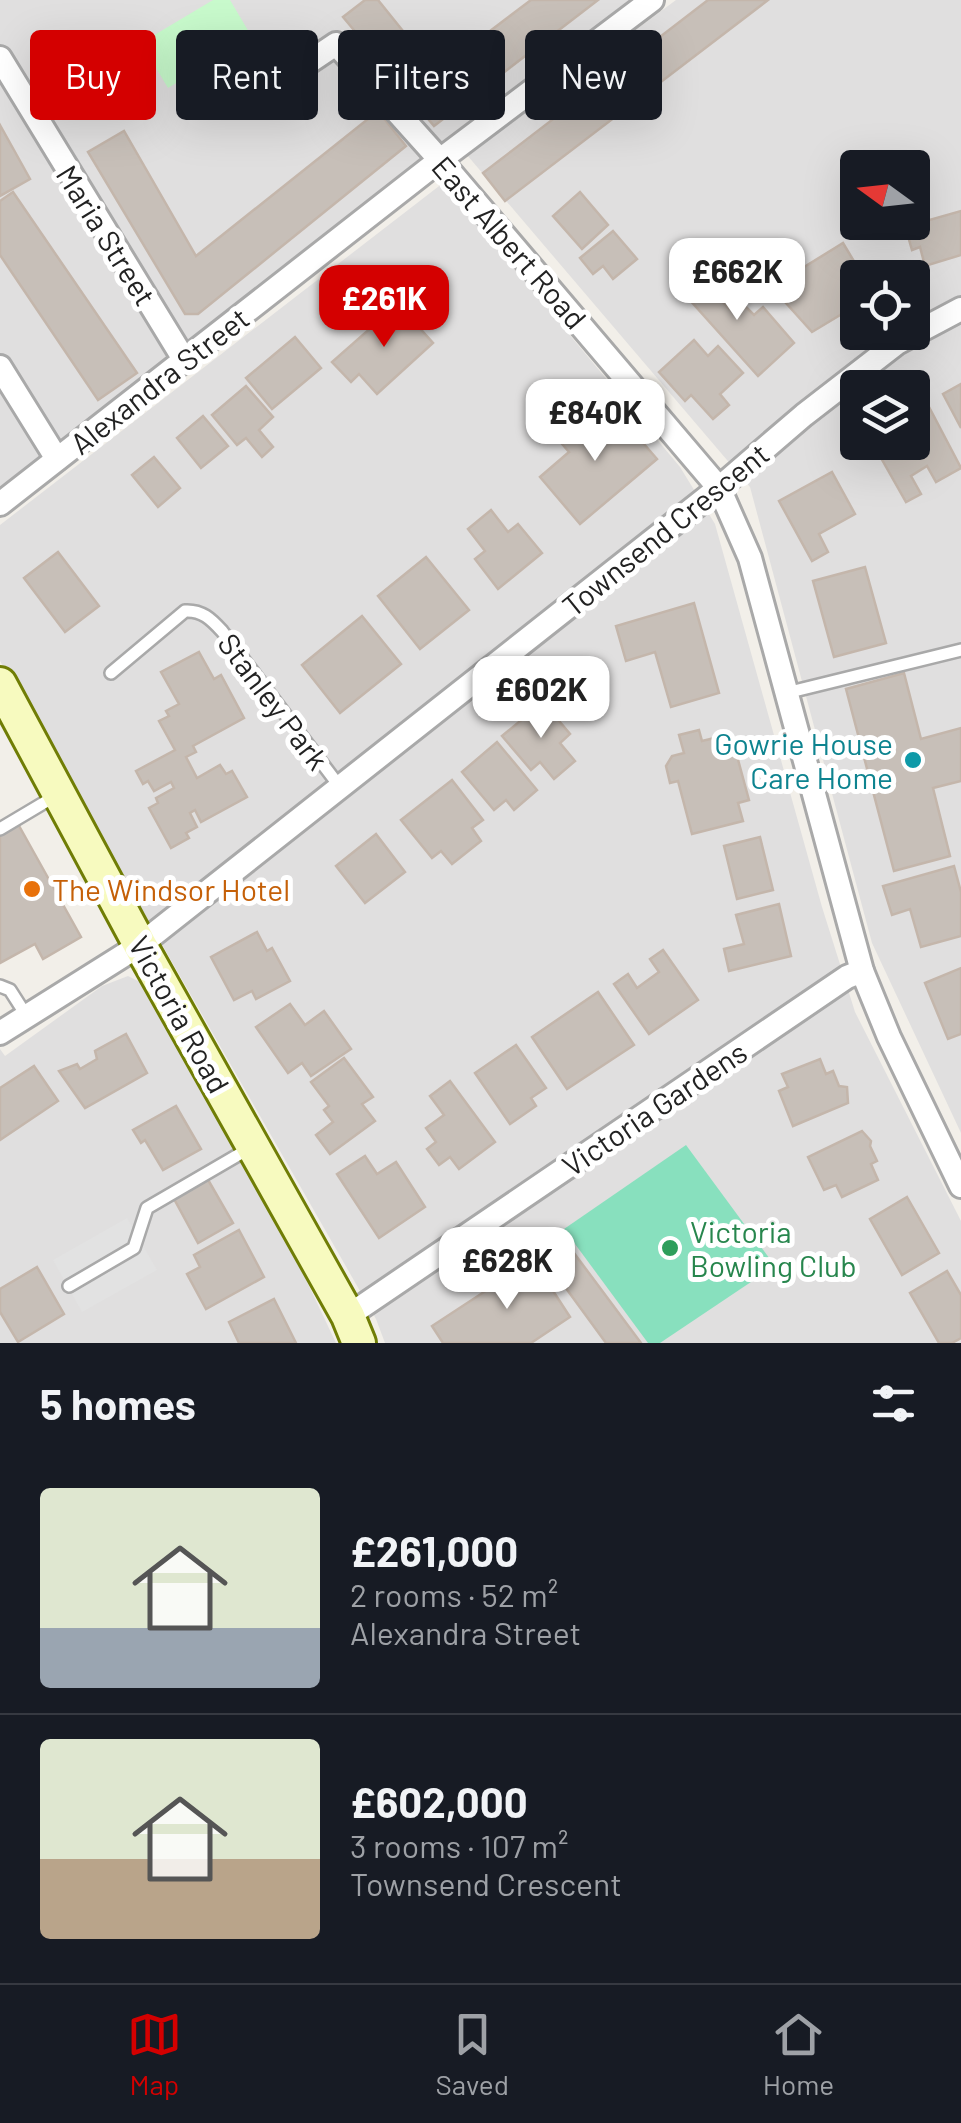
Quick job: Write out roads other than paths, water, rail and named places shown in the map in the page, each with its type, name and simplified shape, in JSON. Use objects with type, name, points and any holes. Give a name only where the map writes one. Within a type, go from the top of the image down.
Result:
[{"type":"main road","name":"Victoria Road","points":[[0,684],[354,1330]]},
{"type":"street","name":"Alexandra Street","points":[[0,504],[440,160],[652,0]]},
{"type":"street","name":"East Albert Road","points":[[318,56],[336,44],[719,488],[750,558],[862,971],[889,1037],[961,1186]]},
{"type":"street","name":"Maria Street","points":[[0,58],[185,361]]},
{"type":"street","name":"Townsend Crescent","points":[[0,1034],[140,945],[719,488],[804,415],[897,343],[961,309]]},
{"type":"street","points":[[0,367],[57,460]]},
{"type":"street","name":"Victoria Gardens","points":[[354,1330],[831,988],[862,971]]},
{"type":"lane","name":"Stanley Park","points":[[111,672],[185,611],[196,610],[222,631],[340,788]]},
{"type":"lane","points":[[786,694],[961,650]]},
{"type":"lane","points":[[0,829],[59,794]]},
{"type":"lane","points":[[0,986],[10,990],[26,1015]]},
{"type":"lane","points":[[69,1286],[134,1248],[147,1208],[254,1146]]},
{"type":"place","name":"Gowrie House Care Home","points":[[913,760]]},
{"type":"place","name":"The Windsor Hotel","points":[[32,889]]},
{"type":"place","name":"Victoria Bowling Club","points":[[670,1248]]}]
